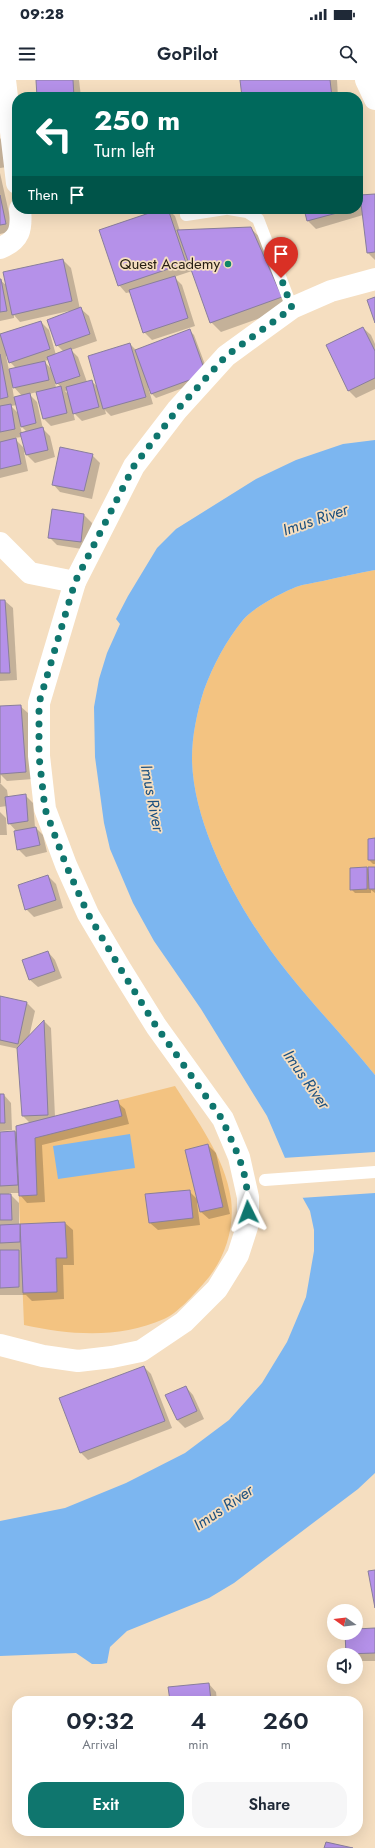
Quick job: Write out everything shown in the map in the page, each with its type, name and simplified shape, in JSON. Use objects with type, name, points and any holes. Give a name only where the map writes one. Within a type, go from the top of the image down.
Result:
[{"type":"main road","points":[[5,80],[12,140]]},
{"type":"main road","points":[[366,80],[375,99]]},
{"type":"main road","points":[[0,248],[10,244],[19,234],[20,214]]},
{"type":"main road","points":[[0,1345],[44,1356],[78,1361],[112,1357],[141,1351],[184,1322],[217,1289],[238,1255],[247,1227],[248,1212],[248,1196],[245,1177],[239,1157],[222,1119],[156,1026],[88,914],[66,865],[45,809],[39,756],[39,703],[75,582],[134,466],[177,410],[226,356],[292,308],[331,291],[375,279]]},
{"type":"main road","points":[[0,543],[30,573],[75,582]]},
{"type":"lane","points":[[250,214],[258,219],[292,308]]},
{"type":"lane","points":[[265,1180],[375,1172]]},
{"type":"shaded area","points":[[375,570],[375,1075],[288,973],[271,951],[239,900],[211,844],[201,815],[195,786],[192,759],[195,724],[201,698],[216,662],[243,620],[268,601],[296,587]]},
{"type":"shaded area","points":[[175,1086],[209,1140],[223,1169],[228,1184],[232,1210],[231,1222],[226,1244],[217,1265],[204,1283],[180,1308],[164,1319],[147,1325],[130,1330],[77,1333],[24,1325],[16,1126]]},
{"type":"water","name":"Imus River","points":[[375,440],[375,570],[296,587],[268,601],[243,620],[216,662],[201,698],[195,724],[192,759],[195,786],[201,815],[211,844],[239,900],[271,951],[288,973],[375,1075],[375,1473],[358,1489],[234,1583],[209,1598],[127,1631],[110,1647],[107,1663],[92,1664],[76,1653],[0,1656],[0,1521],[65,1508],[126,1483],[185,1453],[229,1420],[262,1383],[287,1342],[306,1297],[314,1251],[314,1230],[310,1211],[300,1193],[267,1116],[201,1009],[154,941],[133,903],[110,849],[104,823],[95,757],[94,707],[99,679],[107,653],[120,624],[116,619],[157,548],[176,529],[256,479],[296,460],[343,444]]},
{"type":"water","points":[[130,1134],[135,1168],[58,1179],[53,1146]]},
{"type":"pier","points":[[375,1152],[375,1193],[300,1198],[283,1158]]},
{"type":"building","points":[[36,80],[73,80],[74,92],[37,92]]},
{"type":"building","points":[[240,80],[330,80],[331,92],[241,92]]},
{"type":"building","points":[[375,194],[375,252],[367,253],[362,214],[363,195]]},
{"type":"building","points":[[0,195],[6,224],[0,225]]},
{"type":"building","points":[[146,214],[170,214],[186,263],[118,286],[99,230]]},
{"type":"building","points":[[305,214],[333,214],[307,221]]},
{"type":"building","name":"Quest Academy","points":[[251,227],[282,297],[210,323],[177,230]]},
{"type":"building","points":[[63,259],[72,301],[12,315],[3,272]]},
{"type":"building","points":[[175,276],[188,318],[143,333],[129,290]]},
{"type":"building","points":[[0,279],[7,311],[0,312]]},
{"type":"building","points":[[375,297],[375,323],[367,300]]},
{"type":"building","points":[[81,307],[90,334],[56,346],[47,320]]},
{"type":"building","points":[[41,321],[50,349],[9,363],[0,334]]},
{"type":"building","points":[[363,327],[375,351],[375,378],[348,391],[326,345]]},
{"type":"building","points":[[190,329],[206,374],[151,394],[135,350]]},
{"type":"building","points":[[130,343],[146,397],[103,409],[88,356]]},
{"type":"building","points":[[71,348],[80,376],[56,384],[47,357]]},
{"type":"building","points":[[0,354],[8,397],[0,399]]},
{"type":"building","points":[[45,361],[49,380],[13,388],[9,369]]},
{"type":"building","points":[[92,380],[99,407],[73,414],[66,387]]},
{"type":"building","points":[[61,386],[67,413],[43,419],[36,392]]},
{"type":"building","points":[[30,393],[36,423],[21,427],[14,397]]},
{"type":"building","points":[[11,404],[15,429],[0,432],[0,406]]},
{"type":"building","points":[[43,427],[48,450],[26,455],[20,433]]},
{"type":"building","points":[[16,438],[21,464],[0,469],[0,442]]},
{"type":"building","points":[[60,447],[93,454],[84,491],[52,485]]},
{"type":"building","points":[[52,509],[84,514],[81,542],[48,538]]},
{"type":"building","points":[[0,600],[5,600],[10,673],[0,673]]},
{"type":"building","points":[[21,705],[26,772],[0,774],[0,706]]},
{"type":"building","points":[[26,794],[28,821],[8,824],[5,797]]},
{"type":"building","points":[[36,827],[40,845],[17,850],[14,831]]},
{"type":"building","points":[[375,838],[375,860],[368,860],[368,839]]},
{"type":"building","points":[[367,867],[367,889],[350,890],[350,868]]},
{"type":"building","points":[[368,867],[375,867],[375,889],[369,889]]},
{"type":"building","points":[[48,875],[56,900],[25,910],[18,885]]},
{"type":"building","points":[[48,951],[55,971],[29,980],[22,960]]},
{"type":"building","points":[[0,996],[27,1002],[18,1044],[0,1040]]},
{"type":"building","points":[[44,1020],[48,1115],[22,1116],[17,1048]]},
{"type":"building","points":[[0,1094],[4,1094],[5,1123],[0,1123]]},
{"type":"building","points":[[118,1100],[122,1116],[35,1138],[37,1195],[19,1196],[16,1126]]},
{"type":"building","points":[[15,1131],[18,1185],[0,1186],[0,1132]]},
{"type":"building","points":[[208,1144],[223,1207],[200,1212],[185,1150]]},
{"type":"building","points":[[190,1190],[193,1218],[149,1223],[145,1194]]},
{"type":"building","points":[[0,1194],[11,1194],[12,1220],[0,1220]]},
{"type":"building","points":[[65,1222],[67,1258],[56,1258],[57,1292],[23,1293],[20,1224]]},
{"type":"building","points":[[20,1224],[20,1242],[0,1243],[0,1225]]},
{"type":"building","points":[[0,1250],[19,1250],[19,1287],[0,1288]]},
{"type":"building","points":[[144,1366],[165,1421],[80,1453],[59,1398]]},
{"type":"building","points":[[186,1386],[197,1411],[177,1420],[165,1395]]},
{"type":"building","points":[[375,1570],[375,1608],[368,1571]]},
{"type":"building","points":[[375,1628],[375,1653],[363,1653],[363,1648],[346,1648],[345,1640],[363,1640],[363,1629]]},
{"type":"building","points":[[209,1683],[210,1696],[169,1696],[168,1687]]},
{"type":"building","points":[[326,1842],[353,1848],[324,1848]]},
{"type":"place","name":"Quest Academy","points":[[228,264]]},
{"type":"route","points":[[248,1212],[248,1196],[245,1177],[232,1138],[222,1119],[156,1026],[120,968],[88,914],[66,865],[45,809],[39,756],[39,703],[75,582],[134,466],[177,410],[226,356],[292,308],[281,278]]}]
